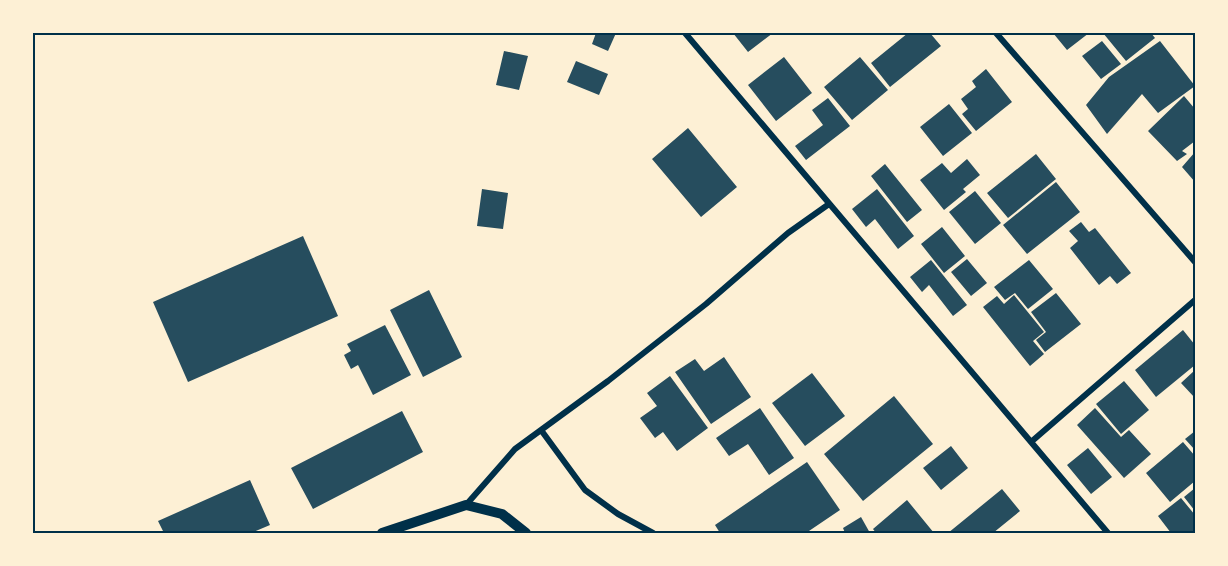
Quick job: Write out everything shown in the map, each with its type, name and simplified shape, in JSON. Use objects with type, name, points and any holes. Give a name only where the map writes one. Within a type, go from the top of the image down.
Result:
[{"type":"street","points":[[685,33],[1108,533]]},
{"type":"street","points":[[996,33],[1195,262]]},
{"type":"street","points":[[382,533],[466,505],[515,450],[706,303],[788,233],[830,204]]},
{"type":"street","points":[[1031,442],[1195,300]]},
{"type":"street","points":[[541,430],[585,490],[618,514],[653,533]]},
{"type":"street","points":[[466,505],[502,513],[526,533]]},
{"type":"building","points":[[596,33],[616,33],[608,51],[592,44]]},
{"type":"building","points":[[733,33],[773,33],[748,52]]},
{"type":"building","points":[[908,33],[930,33],[941,46],[890,87],[871,63]]},
{"type":"building","points":[[1053,33],[1089,33],[1067,50]]},
{"type":"building","points":[[1103,33],[1151,33],[1155,38],[1126,61]]},
{"type":"building","points":[[1102,41],[1121,64],[1101,79],[1082,56]]},
{"type":"building","points":[[1160,41],[1195,86],[1158,113],[1142,94],[1107,134],[1086,105],[1109,77]]},
{"type":"building","points":[[504,51],[528,56],[519,90],[496,85]]},
{"type":"building","points":[[784,57],[812,93],[776,121],[748,85]]},
{"type":"building","points":[[860,57],[888,90],[852,120],[824,87]]},
{"type":"building","points":[[576,61],[608,74],[599,95],[567,82]]},
{"type":"building","points":[[986,69],[1012,102],[976,131],[962,114],[968,109],[961,99],[976,87],[972,81]]},
{"type":"building","points":[[1184,96],[1195,109],[1195,141],[1182,151],[1187,154],[1177,161],[1148,131]]},
{"type":"building","points":[[828,98],[850,126],[806,160],[795,146],[823,125],[812,110]]},
{"type":"building","points":[[949,104],[972,133],[943,156],[920,127]]},
{"type":"building","points":[[688,128],[737,187],[701,217],[652,159]]},
{"type":"building","points":[[1195,152],[1195,182],[1182,167]]},
{"type":"building","points":[[1036,154],[1056,179],[1008,218],[987,193]]},
{"type":"building","points":[[967,159],[980,175],[963,189],[966,192],[944,210],[920,180],[942,163],[951,173]]},
{"type":"building","points":[[885,164],[922,210],[907,222],[871,176]]},
{"type":"building","points":[[1056,182],[1080,212],[1027,254],[1003,225]]},
{"type":"building","points":[[482,189],[508,193],[503,229],[477,226]]},
{"type":"building","points":[[877,189],[914,236],[898,249],[875,219],[866,227],[852,209]]},
{"type":"building","points":[[975,191],[1001,223],[975,244],[949,212]]},
{"type":"building","points":[[1081,222],[1089,232],[1095,228],[1131,273],[1117,284],[1110,276],[1099,285],[1070,248],[1078,241],[1069,231]]},
{"type":"building","points":[[942,227],[965,256],[944,273],[921,244]]},
{"type":"building","points":[[303,236],[338,316],[188,382],[153,302]]},
{"type":"building","points":[[967,259],[987,283],[971,296],[951,272]]},
{"type":"building","points":[[931,260],[967,305],[953,316],[929,285],[922,292],[910,277]]},
{"type":"building","points":[[1029,260],[1053,289],[1028,309],[1015,293],[1005,300],[994,287]]},
{"type":"building","points":[[429,290],[462,357],[423,377],[390,310]]},
{"type":"building","points":[[1056,293],[1081,324],[1045,352],[1036,340],[1046,332],[1031,312]]},
{"type":"building","points":[[1014,295],[1044,332],[1033,341],[1044,354],[1030,366],[983,307],[997,296],[1004,304]]},
{"type":"building","points":[[385,325],[411,375],[373,395],[358,365],[351,369],[344,355],[351,351],[347,344]]},
{"type":"building","points":[[1183,330],[1195,345],[1195,365],[1156,397],[1135,370]]},
{"type":"building","points":[[724,357],[751,397],[711,424],[675,372],[695,359],[704,371]]},
{"type":"building","points":[[1195,370],[1195,398],[1181,383]]},
{"type":"building","points":[[812,373],[845,416],[805,446],[772,403]]},
{"type":"building","points":[[670,376],[708,428],[677,451],[663,432],[655,438],[640,418],[657,406],[647,393]]},
{"type":"building","points":[[1124,381],[1149,410],[1121,434],[1096,404]]},
{"type":"building","points":[[894,396],[933,444],[863,501],[824,454]]},
{"type":"building","points":[[760,408],[794,458],[769,475],[748,444],[729,456],[716,438]]},
{"type":"building","points":[[1095,408],[1121,437],[1129,430],[1151,454],[1124,478],[1077,425]]},
{"type":"building","points":[[402,411],[423,452],[313,509],[291,468]]},
{"type":"building","points":[[1195,431],[1195,450],[1185,439]]},
{"type":"building","points":[[1183,442],[1195,456],[1195,481],[1170,502],[1146,473]]},
{"type":"building","points":[[951,446],[968,468],[941,490],[923,468]]},
{"type":"building","points":[[1088,448],[1112,477],[1091,494],[1067,465]]},
{"type":"building","points":[[807,462],[840,510],[806,533],[720,533],[715,525]]},
{"type":"building","points":[[250,480],[270,525],[251,533],[164,533],[158,521]]},
{"type":"building","points":[[1195,488],[1195,511],[1184,497]]},
{"type":"building","points":[[1002,489],[1020,511],[993,533],[948,533]]},
{"type":"building","points":[[1181,498],[1195,515],[1195,533],[1171,533],[1158,516]]},
{"type":"building","points":[[907,500],[934,533],[876,533],[873,529]]},
{"type":"building","points":[[861,517],[870,533],[845,533],[843,528]]}]
